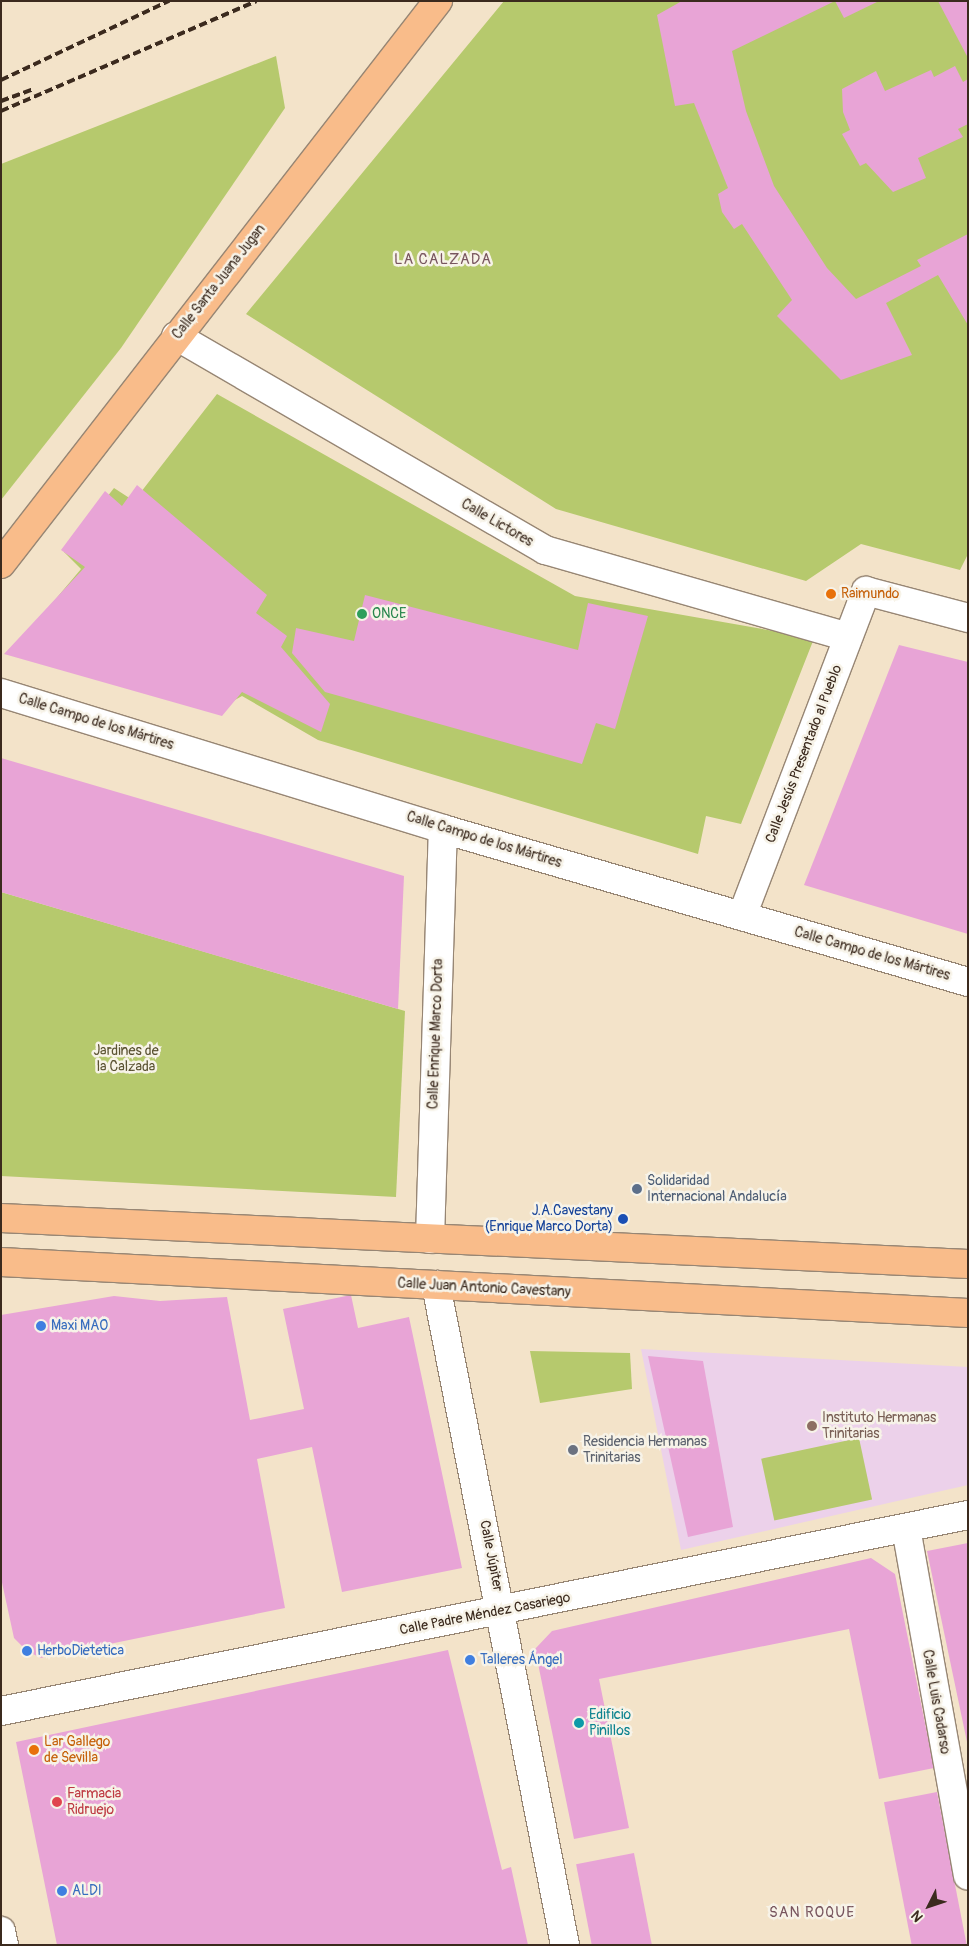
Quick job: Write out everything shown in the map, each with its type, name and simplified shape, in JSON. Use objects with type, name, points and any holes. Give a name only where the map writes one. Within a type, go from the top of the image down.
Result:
[{"type":"main road","name":"Calle Santa Juana Jugan","points":[[1,564],[176,336],[438,1]]},
{"type":"main road","points":[[1,1218],[968,1264]]},
{"type":"main road","name":"Calle Juan Antonio Cavestany","points":[[1,1262],[968,1312]]},
{"type":"street","name":"Calle Lictores","points":[[176,336],[545,550],[848,637]]},
{"type":"street","name":"Calle Jesús Presentado al Pueblo","points":[[742,916],[866,591],[968,618]]},
{"type":"street","name":"Calle Campo de los Mártires","points":[[1,693],[443,829],[968,982]]},
{"type":"street","name":"Calle Enrique Marco Dorta","points":[[430,1239],[443,829]]},
{"type":"street","name":"Calle Júpiter","points":[[436,1285],[502,1610],[566,1945]]},
{"type":"street","name":"Calle Padre Méndez Casariego","points":[[1,1711],[968,1515]]},
{"type":"street","name":"Calle Luis Cadarso","points":[[906,1528],[968,1876]]},
{"type":"street","points":[[1,1931],[4,1945]]},
{"type":"shaded area","name":"Instituto Hermanas Trinitarias","points":[[641,1349],[968,1367],[968,1485],[681,1550]]},
{"type":"green space","points":[[504,1],[968,1],[968,554],[960,570],[861,544],[806,581],[556,509],[246,314]]},
{"type":"green space","points":[[276,56],[285,108],[121,348],[1,500],[1,164]]},
{"type":"green space","name":"ONCE","points":[[217,394],[575,596],[785,633],[813,641],[741,824],[706,816],[698,854],[318,740],[242,696],[217,710],[11,652],[81,569],[64,552],[114,488],[134,501]]},
{"type":"green space","name":"Jardines de la Calzada","points":[[1,892],[405,1011],[396,1197],[1,1176]]},
{"type":"green space","points":[[530,1351],[630,1353],[632,1389],[540,1403]]},
{"type":"green space","points":[[859,1438],[872,1500],[774,1520],[761,1459]]},
{"type":"building","points":[[682,1],[835,1],[732,51],[746,111],[774,186],[827,268],[856,299],[921,266],[917,260],[968,234],[968,325],[938,275],[886,303],[912,355],[841,380],[777,316],[792,300],[742,224],[734,229],[722,212],[718,194],[728,188],[694,103],[675,106],[657,15]]},
{"type":"building","points":[[835,1],[879,1],[844,18]]},
{"type":"building","points":[[938,1],[968,1],[968,58]]},
{"type":"building","points":[[955,66],[963,82],[968,79],[968,124],[958,129],[963,137],[918,158],[926,178],[893,192],[866,163],[860,166],[842,134],[850,130],[843,112],[842,89],[876,71],[885,91],[931,70],[934,77]]},
{"type":"building","points":[[137,485],[267,595],[256,613],[287,636],[281,647],[330,704],[321,732],[242,692],[222,716],[4,654],[85,567],[61,550],[105,491],[122,506]]},
{"type":"building","points":[[365,595],[578,650],[588,603],[648,616],[615,729],[596,723],[582,764],[325,692],[292,653],[296,628],[354,641]]},
{"type":"building","points":[[899,645],[968,662],[968,934],[804,885]]},
{"type":"building","points":[[1,758],[404,876],[398,1009],[1,892]]},
{"type":"building","points":[[351,1295],[358,1328],[409,1317],[462,1568],[342,1592],[312,1447],[257,1459],[285,1608],[41,1658],[27,1651],[14,1638],[1,1578],[1,1315],[114,1296],[160,1301],[227,1297],[250,1420],[304,1409],[283,1309]]},
{"type":"building","points":[[648,1356],[703,1361],[733,1527],[688,1537]]},
{"type":"building","points":[[968,1543],[968,1742],[967,1742],[927,1551]]},
{"type":"building","name":"Edificio Pinillos","points":[[871,1558],[895,1574],[934,1768],[879,1779],[849,1629],[599,1679],[629,1828],[574,1839],[535,1649],[552,1631]]},
{"type":"building","points":[[448,1650],[502,1870],[511,1867],[528,1945],[57,1945],[16,1742]]},
{"type":"building","points":[[937,1792],[967,1945],[912,1945],[884,1802]]},
{"type":"building","points":[[634,1853],[652,1945],[592,1945],[576,1864]]},
{"type":"railway","points":[[1,80],[169,1]]},
{"type":"railway","points":[[1,111],[256,1]]},
{"type":"railway","points":[[1,101],[32,90]]},
{"type":"place","name":"Raimundo","points":[[831,594]]},
{"type":"place","name":"ONCE","points":[[362,614]]},
{"type":"place","name":"Solidaridad Internacional Andalucía","points":[[637,1189]]},
{"type":"place","name":"J.A.Cavestany (Enrique Marco Dorta)","points":[[623,1219]]},
{"type":"place","name":"Maxi MAO","points":[[41,1326]]},
{"type":"place","name":"Instituto Hermanas Trinitarias","points":[[812,1426]]},
{"type":"place","name":"Residencia Hermanas Trinitarias","points":[[573,1450]]},
{"type":"place","name":"HerboDietetica","points":[[27,1651]]},
{"type":"place","name":"Talleres Ángel","points":[[470,1660]]},
{"type":"place","name":"Edificio Pinillos","points":[[579,1723]]},
{"type":"place","name":"Lar Gallego de Sevilla","points":[[34,1750]]},
{"type":"place","name":"Farmacia Ridruejo","points":[[57,1802]]},
{"type":"place","name":"ALDI","points":[[62,1891]]},
{"type":"district","name":"LA CALZADA","points":[[443,260]]},
{"type":"district","name":"SAN ROQUE","points":[[812,1913]]}]
